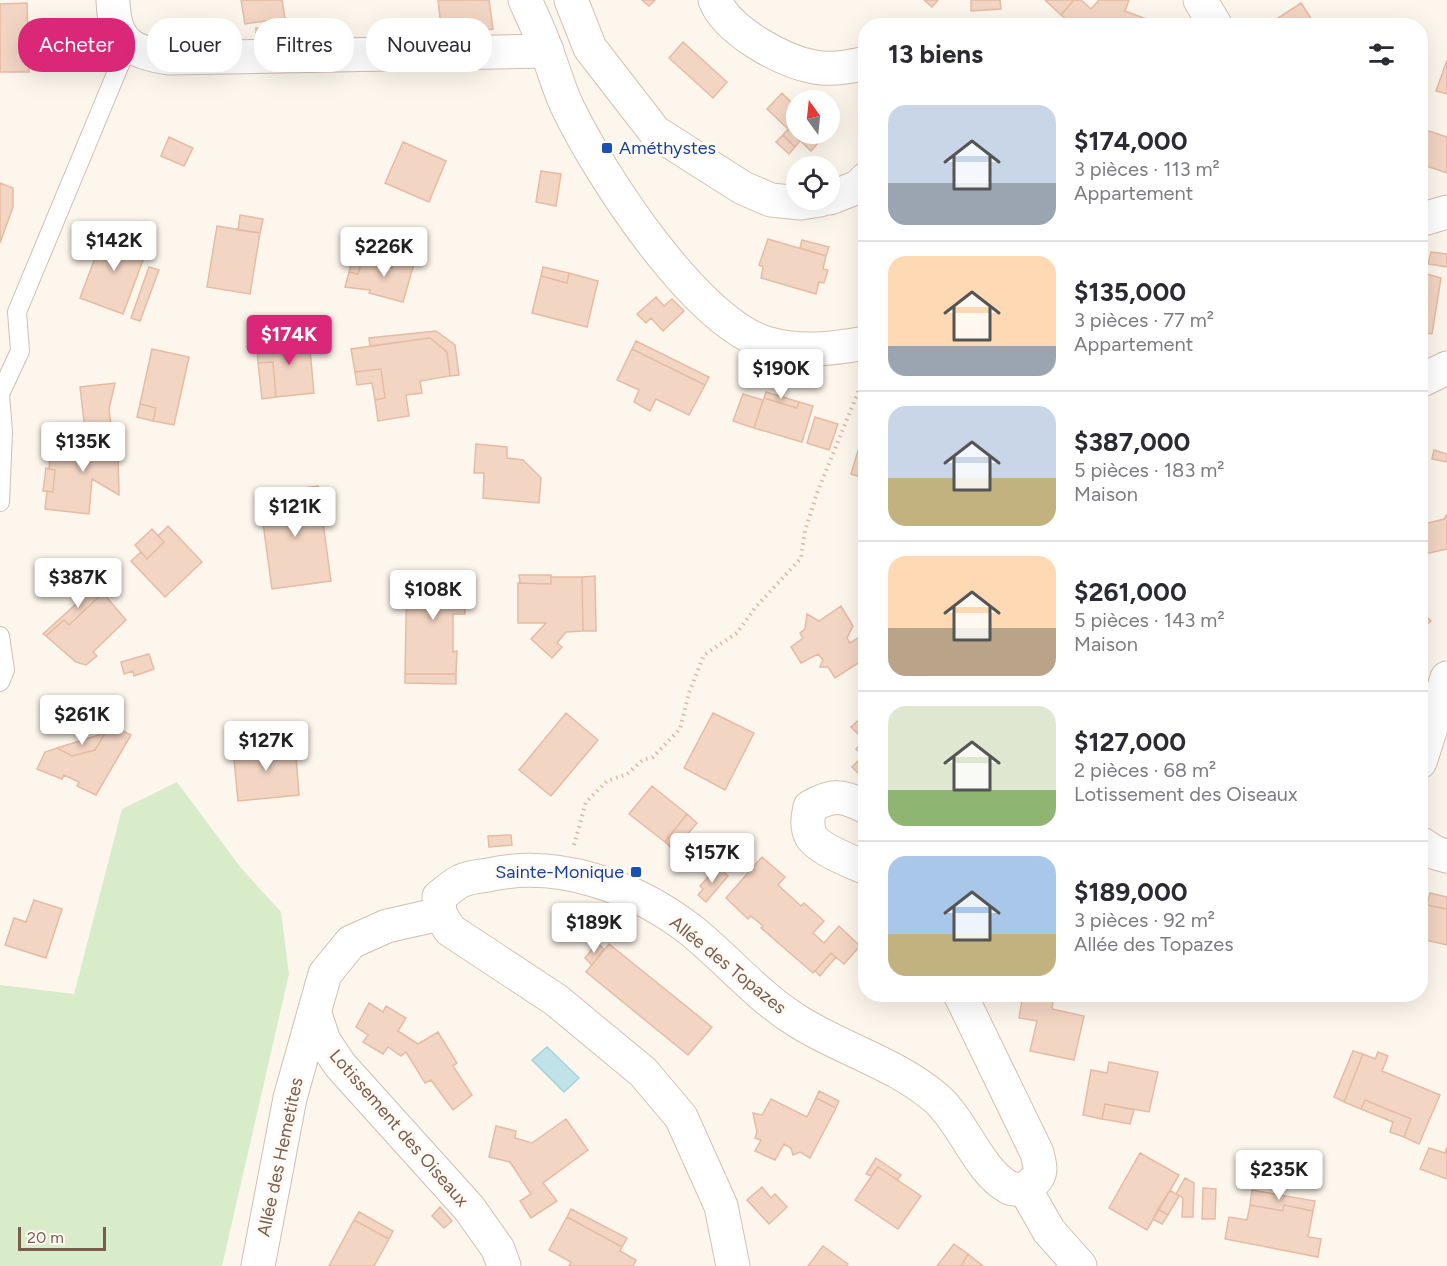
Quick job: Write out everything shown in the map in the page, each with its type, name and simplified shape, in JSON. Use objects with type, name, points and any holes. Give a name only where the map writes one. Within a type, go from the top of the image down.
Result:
[{"type":"main road","points":[[114,0],[117,18]]},
{"type":"main road","points":[[525,0],[568,109],[604,174],[646,236],[716,310],[737,330],[764,342],[791,349],[826,350],[858,344]]},
{"type":"main road","points":[[571,0],[590,48],[655,132],[743,188],[771,200],[786,202]]},
{"type":"main road","points":[[715,0],[718,8],[736,28],[759,46],[814,67],[858,65]]},
{"type":"main road","points":[[1200,0],[1211,18]]},
{"type":"main road","points":[[135,48],[146,54],[169,58],[547,51]]},
{"type":"main road","points":[[840,194],[858,187]]},
{"type":"main road","points":[[1428,218],[1447,212]]},
{"type":"main road","points":[[1428,377],[1447,368]]},
{"type":"main road","points":[[1428,737],[1447,678]]},
{"type":"main road","points":[[858,803],[845,797],[827,797],[810,807],[807,824],[812,838],[837,855],[858,864]]},
{"type":"main road","points":[[1428,848],[1447,856]]},
{"type":"main road","name":"Allée des Topazes","points":[[440,914],[439,897],[462,880],[510,870],[554,872],[591,879],[657,908],[692,931],[746,981],[798,1022],[914,1081],[939,1101],[952,1116],[993,1176],[1010,1189],[1025,1189]]},
{"type":"main road","points":[[315,1014],[325,974],[351,942],[387,926],[440,914],[450,930],[556,1000],[643,1072],[681,1117],[722,1206],[733,1266]]},
{"type":"main road","points":[[964,1002],[1037,1153],[1041,1167],[1038,1179],[1025,1189],[1049,1231],[1080,1266]]},
{"type":"main road","name":"Allée des Hemetites","points":[[258,1266],[290,1098],[315,1014]]},
{"type":"main road","name":"Lotissement des Oiseaux","points":[[315,1014],[324,1041],[340,1065],[469,1208],[498,1249],[504,1266]]},
{"type":"lane","points":[[0,502],[3,432],[0,394],[20,351],[17,312],[117,72]]},
{"type":"lane","points":[[0,636],[5,670],[0,682]]},
{"type":"path","points":[[554,872],[571,851],[586,802],[607,781],[627,774],[643,760],[653,758],[680,729],[689,693],[704,655],[737,633],[755,608],[801,558],[805,531],[817,493],[858,396]]},
{"type":"green space","points":[[177,782],[241,868],[281,912],[289,974],[222,1266],[0,1266],[0,985],[74,994],[122,809]]},
{"type":"water","points":[[547,1047],[579,1078],[564,1092],[532,1060]]},
{"type":"building","points":[[241,0],[282,0],[285,18],[254,18],[254,23],[245,24]]},
{"type":"building","points":[[438,0],[489,0],[491,18],[440,18]]},
{"type":"building","points":[[642,0],[655,0],[649,6]]},
{"type":"building","points":[[924,0],[938,0],[932,7]]},
{"type":"building","points":[[971,0],[1000,0],[1001,9],[971,11]]},
{"type":"building","points":[[1045,0],[1074,0],[1061,15]]},
{"type":"building","points":[[1074,0],[1081,0],[1091,9],[1099,0],[1129,0],[1125,11],[1143,18],[1064,18],[1061,15]]},
{"type":"building","points":[[27,3],[27,18],[18,18],[18,72],[0,72],[0,4]]},
{"type":"building","points":[[1301,3],[1311,18],[1278,18]]},
{"type":"building","points":[[683,42],[727,82],[713,98],[669,58]]},
{"type":"building","points":[[1447,60],[1447,94],[1436,91]]},
{"type":"building","points":[[782,93],[786,97],[786,127],[767,109]]},
{"type":"building","points":[[1428,131],[1447,137],[1447,173],[1428,167]]},
{"type":"building","points":[[783,135],[786,138],[786,144],[792,144],[795,147],[789,154],[776,142]]},
{"type":"building","points":[[169,137],[193,148],[184,166],[161,156]]},
{"type":"building","points":[[403,142],[446,161],[429,202],[385,183]]},
{"type":"building","points":[[804,144],[817,144],[811,151]]},
{"type":"building","points":[[541,171],[561,174],[556,206],[536,202]]},
{"type":"building","points":[[0,183],[13,188],[13,207],[0,243]]},
{"type":"building","points":[[240,215],[263,219],[260,233],[238,230]]},
{"type":"building","points":[[217,226],[260,233],[250,294],[207,287]]},
{"type":"building","points":[[105,231],[130,241],[131,237],[149,244],[123,314],[80,298]]},
{"type":"building","points":[[768,239],[826,256],[823,269],[828,270],[824,283],[819,282],[816,294],[761,278],[763,267],[759,265]]},
{"type":"building","points":[[802,240],[829,247],[826,256],[800,248]]},
{"type":"building","points":[[356,244],[396,255],[392,268],[362,260],[358,274],[349,272]]},
{"type":"building","points":[[1431,252],[1447,254],[1447,267],[1428,264]]},
{"type":"building","points":[[396,255],[415,260],[403,302],[369,293],[370,290],[345,287],[349,272],[358,274],[362,260],[392,268]]},
{"type":"building","points":[[149,267],[159,270],[140,321],[131,318]]},
{"type":"building","points":[[543,267],[569,273],[567,283],[541,276]]},
{"type":"building","points":[[569,273],[598,281],[587,327],[532,313],[541,276],[567,283]]},
{"type":"building","points":[[1428,274],[1441,278],[1432,334],[1428,333]]},
{"type":"building","points":[[656,297],[664,306],[672,299],[684,311],[663,331],[651,318],[646,323],[637,314]]},
{"type":"building","points":[[436,331],[455,345],[459,375],[450,376],[447,352],[430,338],[370,346],[369,338]]},
{"type":"building","points":[[430,338],[447,352],[450,376],[420,381],[422,393],[406,395],[409,416],[378,421],[375,400],[385,398],[381,369],[355,372],[351,349]]},
{"type":"building","points":[[309,339],[314,393],[276,397],[273,362],[258,363],[257,345]]},
{"type":"building","points":[[636,341],[709,377],[705,385],[632,349]]},
{"type":"building","points":[[152,349],[189,357],[174,425],[153,421],[156,408],[140,404]]},
{"type":"building","points":[[632,349],[705,385],[689,415],[656,399],[650,411],[634,402],[639,390],[617,380]]},
{"type":"building","points":[[273,362],[276,397],[262,399],[258,363]]},
{"type":"building","points":[[381,369],[385,398],[375,400],[372,383],[357,385],[355,372]]},
{"type":"building","points":[[115,383],[109,409],[112,433],[85,430],[80,387]]},
{"type":"building","points":[[766,392],[799,402],[797,408],[764,398]]},
{"type":"building","points":[[743,394],[763,400],[754,428],[733,421]]},
{"type":"building","points":[[764,398],[797,408],[799,402],[813,406],[802,442],[754,428]]},
{"type":"building","points":[[140,404],[156,408],[153,421],[137,417]]},
{"type":"building","points":[[815,417],[838,424],[829,450],[807,443]]},
{"type":"building","points":[[85,430],[112,433],[113,453],[118,453],[119,495],[92,479],[89,514],[45,509],[47,491],[53,492],[55,470],[49,469],[51,449],[87,452]]},
{"type":"building","points":[[476,444],[507,447],[507,458],[523,460],[541,478],[539,503],[483,498],[484,473],[474,473]]},
{"type":"building","points":[[858,450],[858,476],[851,474]]},
{"type":"building","points":[[1434,450],[1447,454],[1447,462],[1432,459]]},
{"type":"building","points":[[46,468],[55,470],[53,492],[43,491]]},
{"type":"building","points":[[318,486],[331,581],[272,589],[259,494]]},
{"type":"building","points":[[1447,514],[1447,549],[1428,553],[1428,523],[1444,519]]},
{"type":"building","points":[[168,526],[202,562],[165,597],[131,561],[141,552],[147,559],[164,542],[158,536]]},
{"type":"building","points":[[152,529],[164,542],[147,559],[135,545]]},
{"type":"building","points":[[407,572],[464,572],[465,614],[453,614],[453,652],[457,651],[456,674],[405,674]]},
{"type":"building","points":[[519,575],[551,575],[551,584],[520,583]]},
{"type":"building","points":[[595,576],[596,631],[583,631],[582,577]]},
{"type":"building","points":[[551,577],[582,577],[583,631],[566,632],[557,643],[562,647],[552,658],[531,639],[546,623],[518,623],[518,583],[551,584]]},
{"type":"building","points":[[96,586],[103,593],[69,625],[64,620],[46,636],[43,634]]},
{"type":"building","points":[[103,593],[126,620],[93,652],[97,656],[86,665],[76,662],[46,636],[64,620],[69,625]]},
{"type":"building","points":[[841,606],[853,626],[847,638],[850,643],[858,638],[858,663],[835,678],[828,667],[820,667],[823,660],[818,654],[801,663],[791,647],[803,638],[800,633],[805,629],[807,614],[819,621]]},
{"type":"building","points":[[149,654],[154,669],[134,676],[133,671],[124,674],[121,662]]},
{"type":"building","points":[[405,674],[456,674],[456,684],[405,683]]},
{"type":"building","points":[[566,713],[598,740],[551,796],[519,770]]},
{"type":"building","points":[[713,713],[754,733],[725,790],[684,768]]},
{"type":"building","points":[[858,720],[858,734],[851,727]]},
{"type":"building","points":[[117,728],[131,735],[96,795],[77,786],[79,782],[64,775],[62,779],[37,769],[45,752],[57,748],[72,756],[95,750],[105,733]]},
{"type":"building","points":[[105,733],[95,750],[72,756],[57,748]]},
{"type":"building","points":[[295,744],[299,795],[238,801],[233,749]]},
{"type":"building","points":[[858,761],[858,773],[852,767]]},
{"type":"building","points":[[652,786],[687,814],[665,842],[629,814]]},
{"type":"building","points":[[687,814],[697,823],[674,850],[665,842]]},
{"type":"building","points":[[511,835],[512,845],[489,847],[488,836]]},
{"type":"building","points":[[762,857],[785,877],[778,885],[801,906],[804,903],[824,921],[813,933],[824,943],[839,926],[858,944],[858,948],[844,964],[831,953],[813,973],[761,928],[763,926],[751,916],[748,919],[726,898]]},
{"type":"building","points":[[718,866],[728,876],[706,902],[698,895],[703,889],[700,886]]},
{"type":"building","points":[[1430,893],[1447,897],[1447,909],[1428,905]]},
{"type":"building","points":[[34,900],[62,909],[46,958],[5,945],[14,918],[26,922]]},
{"type":"building","points":[[1428,905],[1447,909],[1447,945],[1428,941]]},
{"type":"building","points":[[597,943],[604,949],[592,965],[585,958]]},
{"type":"building","points":[[609,944],[712,1027],[688,1055],[586,972]]},
{"type":"building","points":[[831,953],[836,957],[820,976],[815,971]]},
{"type":"building","points":[[1022,1002],[1053,1002],[1052,1009],[1084,1016],[1074,1060],[1030,1051],[1037,1021],[1019,1018]]},
{"type":"building","points":[[369,1003],[383,1012],[386,1006],[406,1018],[398,1031],[418,1044],[438,1032],[457,1063],[453,1066],[472,1095],[453,1110],[431,1080],[425,1083],[406,1052],[401,1056],[388,1047],[383,1054],[363,1042],[368,1035],[356,1027]]},
{"type":"building","points":[[1353,1051],[1363,1054],[1344,1102],[1334,1097]]},
{"type":"building","points":[[1378,1052],[1388,1056],[1382,1071],[1440,1095],[1419,1144],[1404,1137],[1411,1119],[1365,1100],[1361,1109],[1344,1102],[1363,1054],[1375,1059]]},
{"type":"building","points":[[1109,1062],[1158,1072],[1149,1112],[1105,1104],[1102,1119],[1083,1115],[1091,1070],[1107,1073]]},
{"type":"building","points":[[819,1091],[839,1101],[836,1108],[816,1098]]},
{"type":"building","points":[[816,1098],[836,1108],[810,1158],[800,1152],[793,1155],[791,1148],[784,1144],[775,1160],[755,1151],[761,1140],[755,1138],[757,1132],[753,1113],[762,1115],[771,1099],[807,1117]]},
{"type":"building","points":[[1365,1100],[1411,1119],[1404,1137],[1390,1132],[1393,1122],[1361,1109]]},
{"type":"building","points":[[1105,1104],[1134,1110],[1130,1124],[1102,1119]]},
{"type":"building","points":[[566,1119],[588,1150],[543,1183],[557,1201],[531,1218],[520,1201],[531,1194],[510,1162],[489,1157],[496,1126],[516,1131],[515,1138],[532,1143]]},
{"type":"building","points":[[1447,1147],[1447,1179],[1420,1169],[1429,1148],[1445,1153]]},
{"type":"building","points":[[1140,1153],[1179,1175],[1147,1230],[1109,1208]]},
{"type":"building","points":[[876,1158],[901,1175],[897,1180],[878,1167],[871,1176],[866,1174]]},
{"type":"building","points":[[878,1167],[921,1196],[898,1229],[855,1200]]},
{"type":"building","points":[[1185,1178],[1194,1183],[1193,1217],[1182,1217],[1183,1198],[1176,1194]]},
{"type":"building","points":[[762,1187],[771,1198],[775,1194],[787,1207],[769,1224],[747,1200]]},
{"type":"building","points":[[1203,1188],[1216,1189],[1215,1219],[1202,1219]]},
{"type":"building","points":[[1170,1190],[1179,1196],[1168,1215],[1158,1209]]},
{"type":"building","points":[[1252,1190],[1315,1201],[1313,1211],[1284,1205],[1283,1211],[1250,1205]]},
{"type":"building","points":[[1250,1205],[1283,1211],[1284,1205],[1313,1211],[1308,1237],[1321,1239],[1318,1257],[1225,1239],[1229,1217],[1247,1220]]},
{"type":"building","points":[[440,1207],[452,1221],[444,1228],[432,1216]]},
{"type":"building","points":[[571,1209],[627,1238],[622,1247],[567,1217]]},
{"type":"building","points":[[1158,1209],[1168,1215],[1162,1224],[1153,1219]]},
{"type":"building","points":[[359,1212],[393,1231],[389,1239],[354,1220]]},
{"type":"building","points":[[567,1217],[622,1247],[620,1251],[636,1260],[633,1266],[569,1266],[571,1262],[549,1250]]},
{"type":"building","points":[[354,1220],[389,1239],[374,1266],[329,1266]]},
{"type":"building","points":[[954,1244],[968,1254],[961,1266],[937,1266]]},
{"type":"building","points":[[823,1246],[848,1264],[846,1266],[808,1266]]},
{"type":"building","points":[[968,1254],[983,1266],[961,1266]]},
{"type":"place","name":"Améthystes","points":[[607,148]]},
{"type":"place","name":"Sainte-Monique","points":[[636,872]]}]
